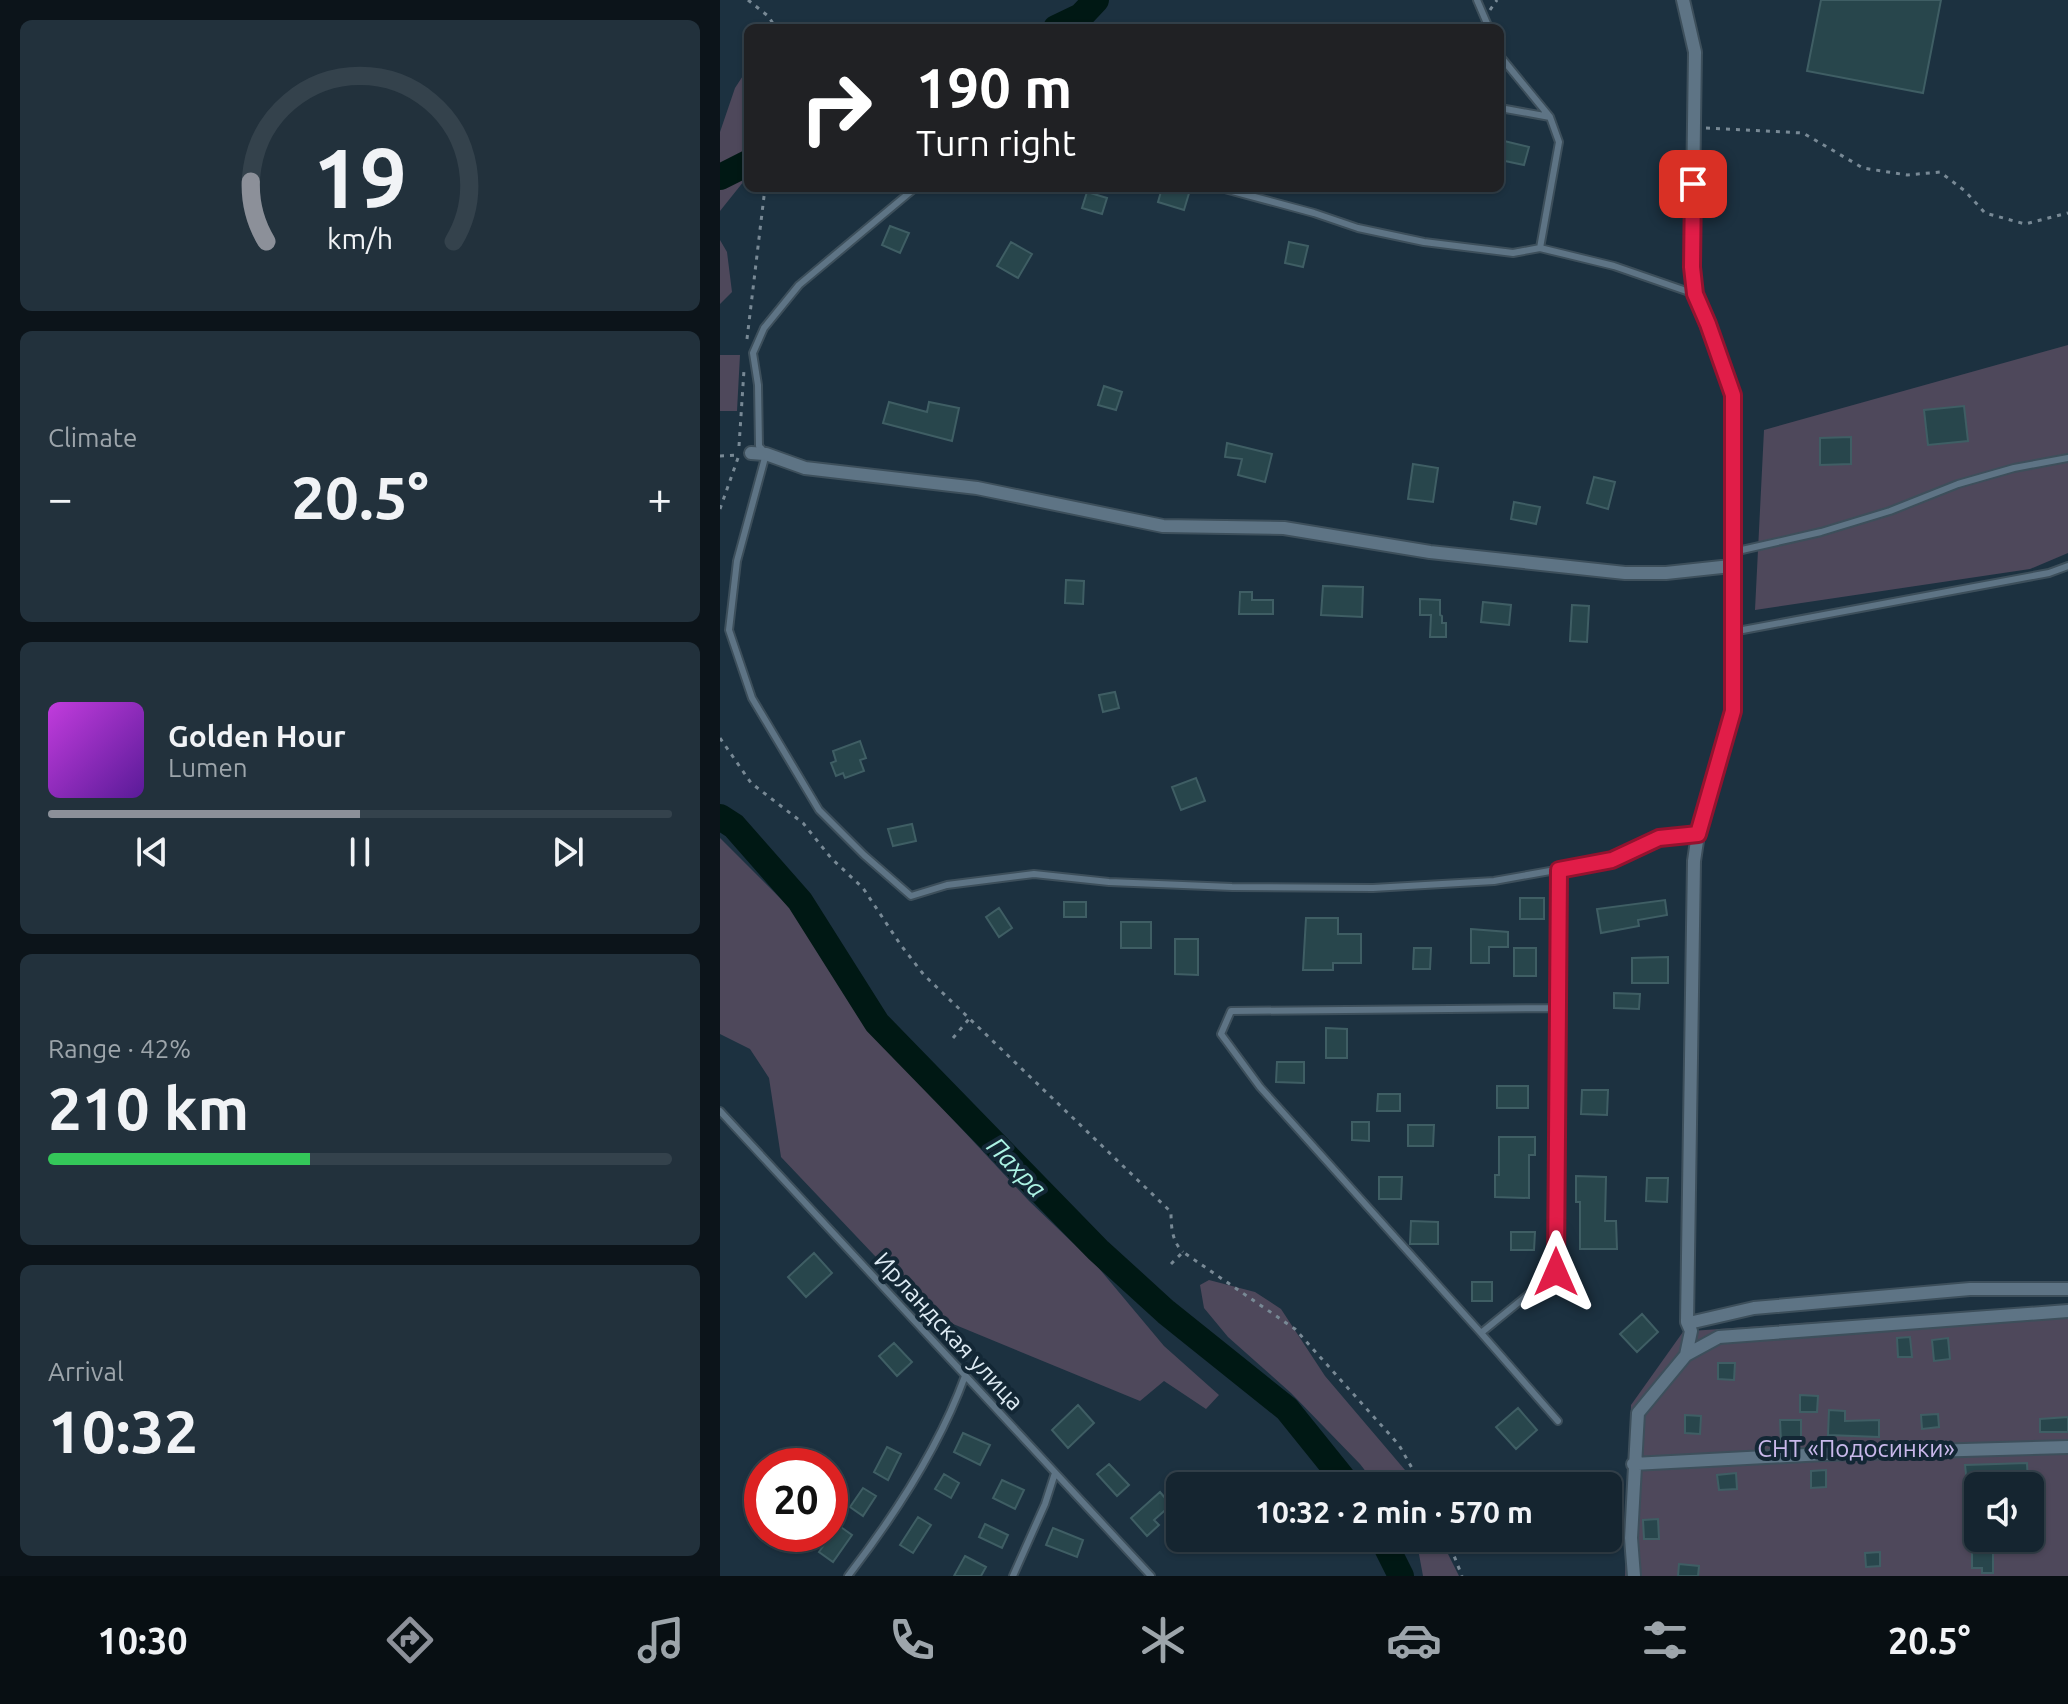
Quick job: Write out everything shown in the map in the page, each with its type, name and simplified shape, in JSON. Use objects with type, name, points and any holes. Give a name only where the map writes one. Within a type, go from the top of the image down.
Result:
[{"type":"street","points":[[1683,0],[1695,52],[1692,267],[1695,294],[1733,395],[1733,711],[1698,834],[1691,908],[1687,1322],[1691,1331],[1686,1355]]},
{"type":"street","points":[[745,454],[766,454],[805,468],[977,488],[1163,526],[1284,528],[1430,552],[1625,573],[1666,573],[1732,559]]},
{"type":"street","points":[[1689,1323],[1770,1306],[1970,1289],[2068,1289]]},
{"type":"street","points":[[1634,1576],[1631,1538],[1638,1413],[1686,1355],[1719,1337],[2068,1311]]},
{"type":"street","points":[[1633,1464],[1824,1454],[2068,1447]]},
{"type":"lane","points":[[1477,0],[1487,24]]},
{"type":"lane","points":[[1504,61],[1550,117],[1559,142],[1540,248]]},
{"type":"lane","points":[[1504,109],[1550,117]]},
{"type":"lane","points":[[910,192],[799,285],[764,328],[753,353],[758,385],[759,446],[766,454],[737,561],[729,630],[752,698],[819,810],[911,896],[947,885],[1034,874],[1109,882],[1232,887],[1373,888],[1494,881],[1612,860],[1659,838],[1698,834]]},
{"type":"lane","points":[[1236,192],[1358,228],[1424,242],[1513,253],[1540,248],[1614,266],[1695,294]]},
{"type":"lane","points":[[1732,559],[1876,515],[1958,484],[2014,468],[2068,458]]},
{"type":"lane","points":[[1732,632],[2049,573],[2068,566]]},
{"type":"lane","points":[[1481,1333],[1556,1272],[1559,870]]},
{"type":"lane","points":[[1558,1008],[1231,1011],[1221,1034],[1260,1087],[1558,1421]]},
{"type":"lane","name":"Ирландская улица","points":[[720,1111],[1150,1576]]},
{"type":"lane","points":[[848,1576],[910,1486],[945,1422],[965,1376]]},
{"type":"lane","points":[[1013,1576],[1041,1515],[1055,1473]]},
{"type":"path","points":[[748,0],[773,24]]},
{"type":"path","points":[[1487,12],[1497,0]]},
{"type":"path","points":[[1694,128],[1803,133],[1863,168],[1907,175],[1940,172],[1965,191],[1985,213],[2025,224],[2068,213]]},
{"type":"path","points":[[747,343],[766,192]]},
{"type":"path","points":[[720,509],[732,471],[745,454],[745,358]]},
{"type":"path","points":[[720,456],[745,454]]},
{"type":"path","points":[[720,496],[726,497]]},
{"type":"path","points":[[720,738],[751,783],[803,823],[831,858],[853,876],[924,975],[1163,1203],[1171,1212],[1171,1228],[1179,1249],[1295,1329],[1399,1445],[1414,1472]]},
{"type":"path","points":[[953,1038],[969,1019]]},
{"type":"path","points":[[1171,1264],[1183,1252]]},
{"type":"path","points":[[1453,1552],[1462,1576]]},
{"type":"green space","points":[[744,74],[744,181],[720,211],[720,132],[735,88]]},
{"type":"green space","points":[[720,240],[727,252],[732,292],[720,304]]},
{"type":"green space","points":[[2068,345],[2068,553],[2030,569],[1755,610],[1764,430]]},
{"type":"green space","points":[[720,355],[740,355],[737,411],[720,411]]},
{"type":"green space","points":[[720,838],[804,922],[838,980],[945,1111],[1029,1201],[1097,1266],[1164,1346],[1219,1395],[1206,1409],[1164,1381],[1140,1401],[941,1319],[874,1255],[781,1157],[769,1078],[750,1049],[720,1034]]},
{"type":"green space","points":[[1209,1280],[1255,1292],[1281,1309],[1325,1376],[1406,1472],[1366,1472],[1291,1393],[1228,1337],[1204,1308],[1200,1285]]},
{"type":"green space","name":"СНТ «Подосинки»","points":[[2068,1304],[2068,1576],[1625,1576],[1631,1405],[1690,1322],[1691,1331]]},
{"type":"green space","points":[[1419,1552],[1447,1552],[1459,1576],[1423,1576]]},
{"type":"building","points":[[1821,0],[1941,0],[1923,93],[1807,71]]},
{"type":"building","points":[[1504,141],[1529,147],[1524,165],[1504,161]]},
{"type":"building","points":[[1087,192],[1107,198],[1102,214],[1082,208]]},
{"type":"building","points":[[1161,192],[1189,192],[1184,210],[1158,202]]},
{"type":"building","points":[[890,226],[909,233],[900,253],[882,245]]},
{"type":"building","points":[[1011,242],[1032,254],[1018,278],[997,266]]},
{"type":"building","points":[[1289,242],[1308,246],[1303,267],[1285,263]]},
{"type":"building","points":[[1104,386],[1122,392],[1116,410],[1098,405]]},
{"type":"building","points":[[889,402],[927,412],[929,402],[959,408],[952,441],[883,423]]},
{"type":"building","points":[[1964,406],[1968,441],[1928,445],[1924,410]]},
{"type":"building","points":[[1851,437],[1851,464],[1820,465],[1820,438]]},
{"type":"building","points":[[1227,443],[1272,454],[1265,482],[1238,475],[1242,459],[1225,457]]},
{"type":"building","points":[[1413,464],[1438,468],[1433,502],[1408,499]]},
{"type":"building","points":[[1594,477],[1615,482],[1608,509],[1587,503]]},
{"type":"building","points":[[1514,502],[1540,507],[1536,524],[1511,519]]},
{"type":"building","points":[[1066,580],[1084,581],[1083,604],[1065,603]]},
{"type":"building","points":[[1323,586],[1363,587],[1362,617],[1321,615]]},
{"type":"building","points":[[1240,592],[1252,592],[1252,600],[1273,600],[1273,614],[1239,614]]},
{"type":"building","points":[[1420,599],[1440,600],[1440,615],[1442,623],[1446,623],[1446,637],[1430,637],[1431,615],[1420,615]]},
{"type":"building","points":[[1483,602],[1511,605],[1509,625],[1481,622]]},
{"type":"building","points":[[1572,605],[1589,606],[1587,642],[1570,641]]},
{"type":"building","points":[[1115,692],[1119,708],[1103,712],[1099,695]]},
{"type":"building","points":[[860,741],[866,758],[860,760],[864,771],[845,778],[843,773],[836,776],[831,763],[836,761],[833,751]]},
{"type":"building","points":[[1196,778],[1205,801],[1181,810],[1172,787]]},
{"type":"building","points":[[912,824],[916,841],[893,846],[888,829]]},
{"type":"building","points":[[1520,898],[1544,898],[1544,919],[1520,919]]},
{"type":"building","points":[[1665,900],[1667,915],[1638,920],[1639,926],[1601,933],[1597,909]]},
{"type":"building","points":[[1064,902],[1086,902],[1086,917],[1064,917]]},
{"type":"building","points":[[999,908],[1012,928],[999,937],[986,917]]},
{"type":"building","points":[[1306,918],[1338,918],[1338,934],[1361,934],[1361,963],[1333,963],[1333,970],[1303,970]]},
{"type":"building","points":[[1121,922],[1151,922],[1151,948],[1121,948]]},
{"type":"building","points":[[1471,929],[1508,932],[1508,947],[1489,947],[1489,963],[1471,963]]},
{"type":"building","points":[[1175,939],[1198,939],[1198,975],[1175,974]]},
{"type":"building","points":[[1414,948],[1431,948],[1430,969],[1413,969]]},
{"type":"building","points":[[1514,948],[1536,948],[1536,976],[1514,976]]},
{"type":"building","points":[[1668,957],[1668,983],[1632,983],[1632,958]]},
{"type":"building","points":[[1614,993],[1640,994],[1639,1009],[1614,1008]]},
{"type":"building","points":[[1326,1028],[1347,1029],[1347,1058],[1326,1058]]},
{"type":"building","points":[[1277,1062],[1304,1062],[1304,1083],[1276,1082]]},
{"type":"building","points":[[1497,1086],[1528,1086],[1528,1108],[1497,1108]]},
{"type":"building","points":[[1582,1090],[1608,1090],[1607,1115],[1581,1114]]},
{"type":"building","points":[[1378,1094],[1400,1094],[1400,1111],[1377,1111]]},
{"type":"building","points":[[1352,1122],[1369,1122],[1369,1141],[1352,1140]]},
{"type":"building","points":[[1408,1125],[1434,1125],[1433,1146],[1408,1146]]},
{"type":"building","points":[[1499,1137],[1535,1137],[1535,1155],[1529,1155],[1529,1198],[1495,1197],[1495,1175],[1499,1175]]},
{"type":"building","points":[[1576,1176],[1606,1177],[1605,1221],[1616,1221],[1617,1249],[1580,1249],[1580,1202],[1576,1202]]},
{"type":"building","points":[[1379,1177],[1402,1177],[1401,1199],[1379,1199]]},
{"type":"building","points":[[1647,1178],[1668,1178],[1667,1202],[1646,1201]]},
{"type":"building","points":[[1411,1221],[1438,1222],[1438,1244],[1410,1244]]},
{"type":"building","points":[[1511,1232],[1535,1232],[1534,1250],[1511,1250]]},
{"type":"building","points":[[814,1253],[832,1273],[806,1297],[788,1277]]},
{"type":"building","points":[[1472,1282],[1492,1282],[1492,1301],[1472,1301]]},
{"type":"building","points":[[1642,1314],[1658,1332],[1637,1352],[1620,1334]]},
{"type":"building","points":[[1910,1337],[1912,1357],[1898,1357],[1897,1338]]},
{"type":"building","points":[[1948,1338],[1950,1359],[1934,1361],[1932,1340]]},
{"type":"building","points":[[894,1343],[912,1362],[897,1376],[879,1356]]},
{"type":"building","points":[[1718,1363],[1735,1363],[1734,1380],[1718,1379]]},
{"type":"building","points":[[1800,1395],[1818,1396],[1817,1412],[1800,1412]]},
{"type":"building","points":[[1078,1405],[1094,1423],[1068,1448],[1052,1430]]},
{"type":"building","points":[[1518,1408],[1537,1430],[1516,1449],[1496,1427]]},
{"type":"building","points":[[1829,1410],[1845,1411],[1845,1421],[1879,1420],[1879,1437],[1828,1435]]},
{"type":"building","points":[[1938,1414],[1939,1427],[1922,1429],[1921,1415]]},
{"type":"building","points":[[1685,1415],[1701,1416],[1700,1434],[1685,1433]]},
{"type":"building","points":[[2068,1417],[2068,1432],[2040,1432],[2040,1419]]},
{"type":"building","points":[[1780,1420],[1801,1420],[1801,1442],[1781,1442]]},
{"type":"building","points":[[963,1433],[990,1445],[980,1465],[954,1452]]},
{"type":"building","points":[[887,1447],[901,1454],[888,1480],[874,1472]]},
{"type":"building","points":[[2027,1463],[2027,1472],[1966,1472],[1965,1465]]},
{"type":"building","points":[[1109,1464],[1129,1485],[1117,1496],[1097,1474]]},
{"type":"building","points":[[1826,1470],[1826,1487],[1811,1488],[1811,1471]]},
{"type":"building","points":[[1736,1473],[1737,1489],[1719,1490],[1717,1475]]},
{"type":"building","points":[[944,1474],[959,1483],[951,1498],[935,1489]]},
{"type":"building","points":[[1002,1480],[1024,1490],[1015,1509],[993,1498]]},
{"type":"building","points":[[863,1488],[876,1496],[863,1516],[850,1507]]},
{"type":"building","points":[[1160,1492],[1166,1499],[1166,1509],[1154,1520],[1159,1525],[1147,1536],[1131,1518]]},
{"type":"building","points":[[918,1517],[931,1525],[913,1553],[900,1545]]},
{"type":"building","points":[[1658,1519],[1659,1539],[1644,1539],[1643,1520]]},
{"type":"building","points":[[985,1524],[1008,1535],[1002,1548],[979,1537]]},
{"type":"building","points":[[1053,1528],[1083,1540],[1077,1557],[1046,1545]]},
{"type":"building","points":[[819,1552],[840,1552],[833,1562]]},
{"type":"building","points":[[1880,1552],[1880,1566],[1866,1567],[1865,1553]]},
{"type":"building","points":[[1972,1552],[1993,1552],[1993,1573],[1982,1573],[1982,1568],[1972,1568]]},
{"type":"building","points":[[965,1556],[986,1567],[981,1576],[954,1576]]},
{"type":"building","points":[[1679,1564],[1699,1566],[1698,1576],[1678,1576]]},
{"type":"waterway","name":"Пахра","points":[[1064,24],[1081,16],[1096,0]]},
{"type":"waterway","name":"Пахра","points":[[720,177],[744,165]]},
{"type":"waterway","name":"Пахра","points":[[720,817],[734,826],[800,901],[877,1023],[1098,1250],[1166,1312],[1287,1409],[1338,1472]]},
{"type":"waterway","name":"Пахра","points":[[1389,1552],[1401,1576]]},
{"type":"route","points":[[1556,1272],[1559,870],[1612,860],[1659,838],[1698,834],[1733,711],[1733,395],[1695,294],[1692,267],[1693,184]]}]
